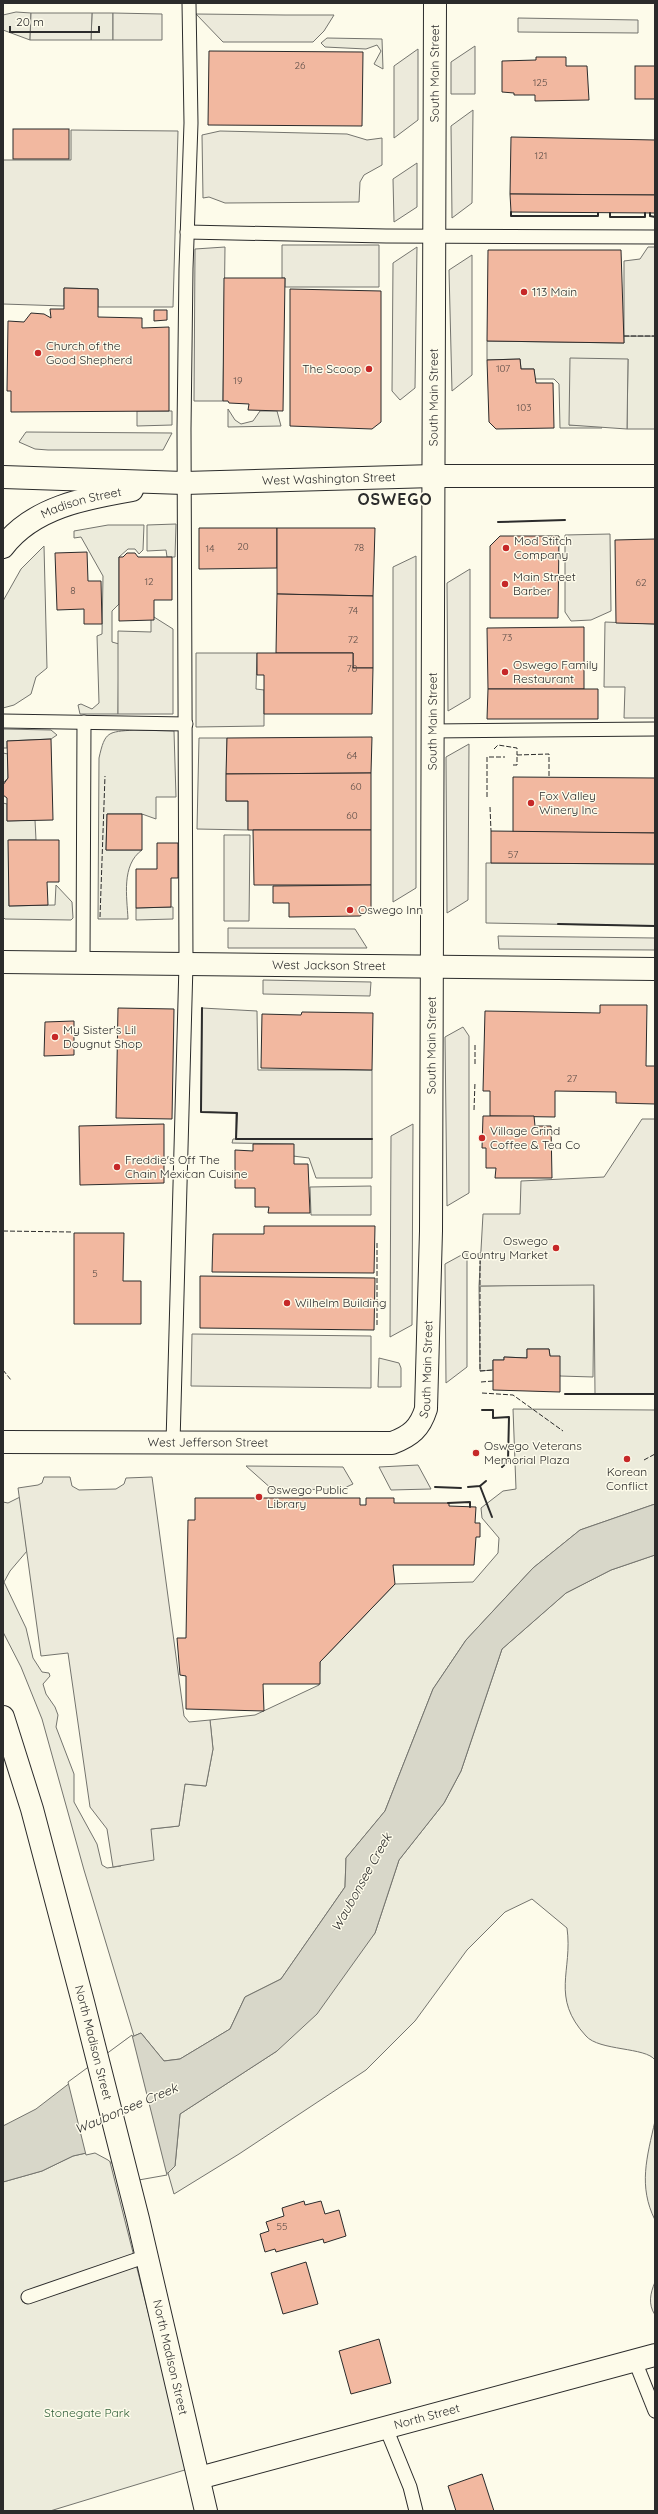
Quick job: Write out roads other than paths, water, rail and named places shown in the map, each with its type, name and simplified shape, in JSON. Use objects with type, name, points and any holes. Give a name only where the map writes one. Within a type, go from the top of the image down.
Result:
[{"type":"street","name":"South Main Street","points":[[411,1434],[418,1427],[426,1409],[431,1230],[431,731],[434,476],[435,3]]},
{"type":"street","name":"West Washington Street","points":[[3,476],[178,482],[434,476],[655,476]]},
{"type":"street","name":"Madison Street","points":[[3,547],[9,540],[29,524],[52,510],[78,500],[178,482]]},
{"type":"street","name":"West Jackson Street","points":[[3,962],[655,969]]},
{"type":"street","name":"West Jefferson Street","points":[[3,1442],[392,1443],[411,1434]]},
{"type":"street","name":"North Madison Street","points":[[3,1717],[32,1809],[84,2002],[147,2256],[206,2511]]},
{"type":"street","name":"North Street","points":[[199,2478],[645,2358]]},
{"type":"lane","points":[[173,1443],[186,964],[186,724],[178,482],[192,123],[189,3]]},
{"type":"lane","points":[[187,232],[434,236],[655,237]]},
{"type":"lane","points":[[3,720],[186,724]]},
{"type":"lane","points":[[83,963],[84,722]]},
{"type":"lane","points":[[431,731],[655,729]]},
{"type":"lane","points":[[28,2297],[147,2256]]},
{"type":"lane","points":[[645,2358],[655,2411]]},
{"type":"lane","points":[[386,2428],[410,2487],[416,2511]]},
{"type":"water","name":"Waubonsee Creek","points":[[655,1504],[655,1555],[611,1570],[566,1593],[502,1649],[461,1771],[444,1803],[399,1860],[375,1933],[317,2014],[277,2051],[180,2114],[175,2166],[168,2173],[134,2179],[109,2158],[95,2151],[73,2156],[42,2171],[3,2182],[3,2126],[36,2109],[127,2039],[141,2033],[164,2061],[180,2059],[230,2029],[245,1997],[281,1979],[345,1887],[346,1858],[385,1811],[433,1689],[466,1640],[533,1568],[580,1530]]},
{"type":"place","name":"113 Main","points":[[524,292]]},
{"type":"place","name":"Church of the Good Shepherd","points":[[38,353]]},
{"type":"place","name":"The Scoop","points":[[369,369]]},
{"type":"place","name":"Mod Stitch Company","points":[[506,548]]},
{"type":"place","name":"Main Street Barber","points":[[505,584]]},
{"type":"place","name":"Oswego Family Restaurant","points":[[505,672]]},
{"type":"place","name":"Fox Valley Winery Inc","points":[[531,803]]},
{"type":"place","name":"Oswego Inn","points":[[350,910]]},
{"type":"place","name":"My Sister's Lil Dougnut Shop","points":[[55,1037]]},
{"type":"place","name":"Village Grind Coffee & Tea Co","points":[[482,1138]]},
{"type":"place","name":"Freddie's Off The Chain Mexican Cuisine","points":[[117,1167]]},
{"type":"place","name":"Oswego Country Market","points":[[556,1248]]},
{"type":"place","name":"Wilhelm Building","points":[[287,1303]]},
{"type":"place","name":"Oswego Veterans Memorial Plaza","points":[[476,1453]]},
{"type":"place","name":"Korean Conflict","points":[[627,1459]]},
{"type":"place","name":"Oswego Public Library","points":[[259,1497]]},
{"type":"district","name":"OSWEGO","points":[[395,499]]},
{"type":"park label","name":"Stonegate Park","points":[[87,2413]]}]
